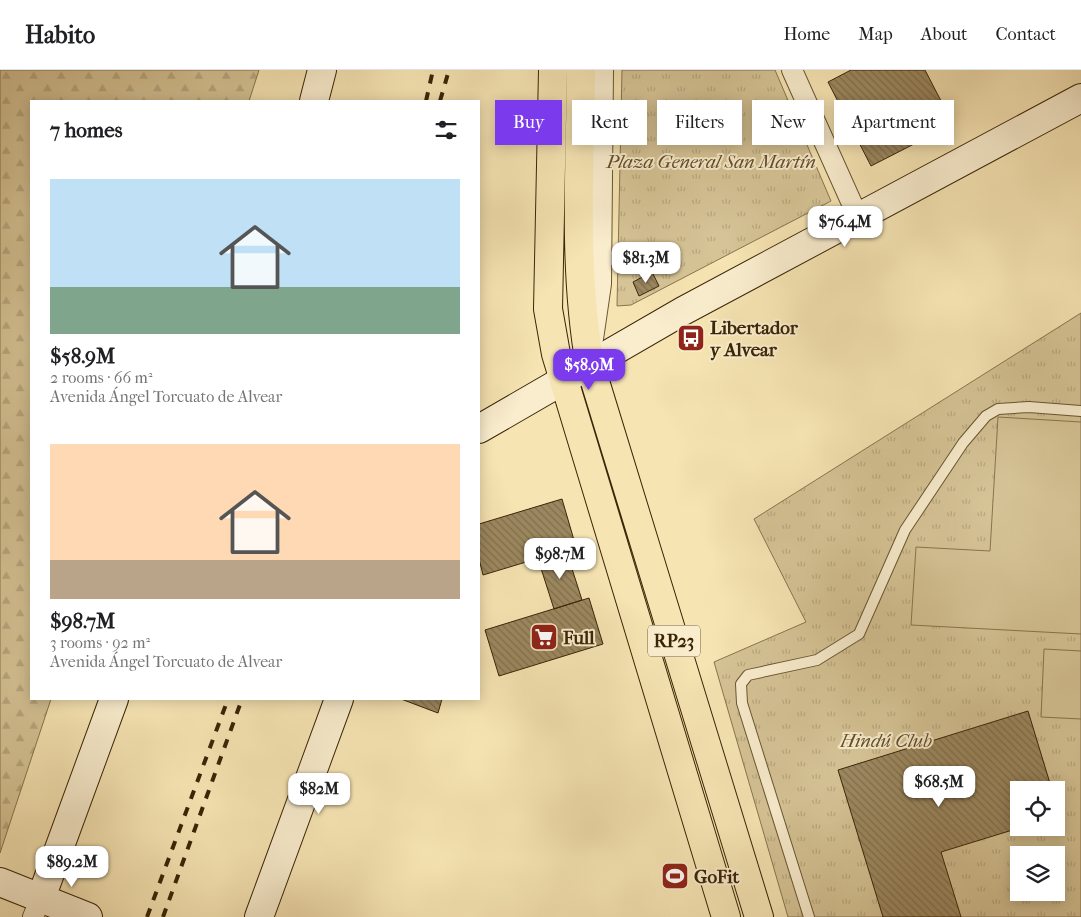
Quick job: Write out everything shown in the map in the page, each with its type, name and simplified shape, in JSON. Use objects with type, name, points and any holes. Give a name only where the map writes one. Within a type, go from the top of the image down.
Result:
[{"type":"main road","points":[[314,100],[322,70]]},
{"type":"main road","name":"RP23","points":[[553,70],[548,309],[556,354],[726,917]]},
{"type":"main road","name":"RP23","points":[[580,70],[579,277],[582,321],[590,365],[759,917]]},
{"type":"main road","points":[[480,429],[683,311],[1081,98]]},
{"type":"main road","points":[[37,908],[114,700]]},
{"type":"main road","points":[[259,917],[339,700]]},
{"type":"main road","points":[[0,882],[37,908],[88,917]]},
{"type":"street","points":[[590,365],[601,284],[603,70]]},
{"type":"street","points":[[792,70],[858,217]]},
{"type":"lane","points":[[809,917],[742,703],[741,684],[748,675],[817,660],[859,634],[905,530],[963,443],[986,416],[998,409],[1029,407],[1081,411]]},
{"type":"green space","points":[[0,70],[259,70],[249,100],[30,100],[30,700],[51,700],[0,853]]},
{"type":"green space","name":"Plaza General San Martín","points":[[622,70],[775,70],[788,100],[752,100],[752,145],[807,145],[831,201],[631,305],[617,306],[620,145],[647,145],[647,100],[621,100]]},
{"type":"green space","name":"Hindú Club","points":[[1081,313],[1081,917],[788,917],[714,662],[806,622],[754,519]]},
{"type":"green space","points":[[998,417],[1081,422],[1081,634],[911,625],[916,547],[990,551]]},
{"type":"green space","points":[[1044,649],[1081,651],[1081,719],[1041,717]]},
{"type":"building","points":[[851,70],[925,70],[941,100],[837,100],[828,82]]},
{"type":"building","points":[[860,145],[912,145],[871,166]]},
{"type":"building","points":[[652,272],[659,286],[639,296],[633,282]]},
{"type":"building","points":[[562,499],[576,547],[483,575],[480,563],[480,524]]},
{"type":"building","points":[[566,550],[582,600],[554,609],[538,559]]},
{"type":"building","name":"Full","points":[[589,598],[603,644],[499,676],[485,630]]},
{"type":"building","points":[[404,700],[442,700],[438,713]]},
{"type":"building","points":[[1028,711],[1049,781],[1010,781],[1010,831],[941,852],[961,917],[883,917],[838,770]]},
{"type":"railway","points":[[426,100],[433,70]]},
{"type":"railway","points":[[440,100],[449,70]]},
{"type":"railway","points":[[147,917],[228,700]]},
{"type":"railway","points":[[163,917],[242,700]]},
{"type":"place","name":"Libertador y Alvear","points":[[691,338]]},
{"type":"place","name":"Full","points":[[544,637]]},
{"type":"place","name":"GoFit","points":[[675,876]]}]
